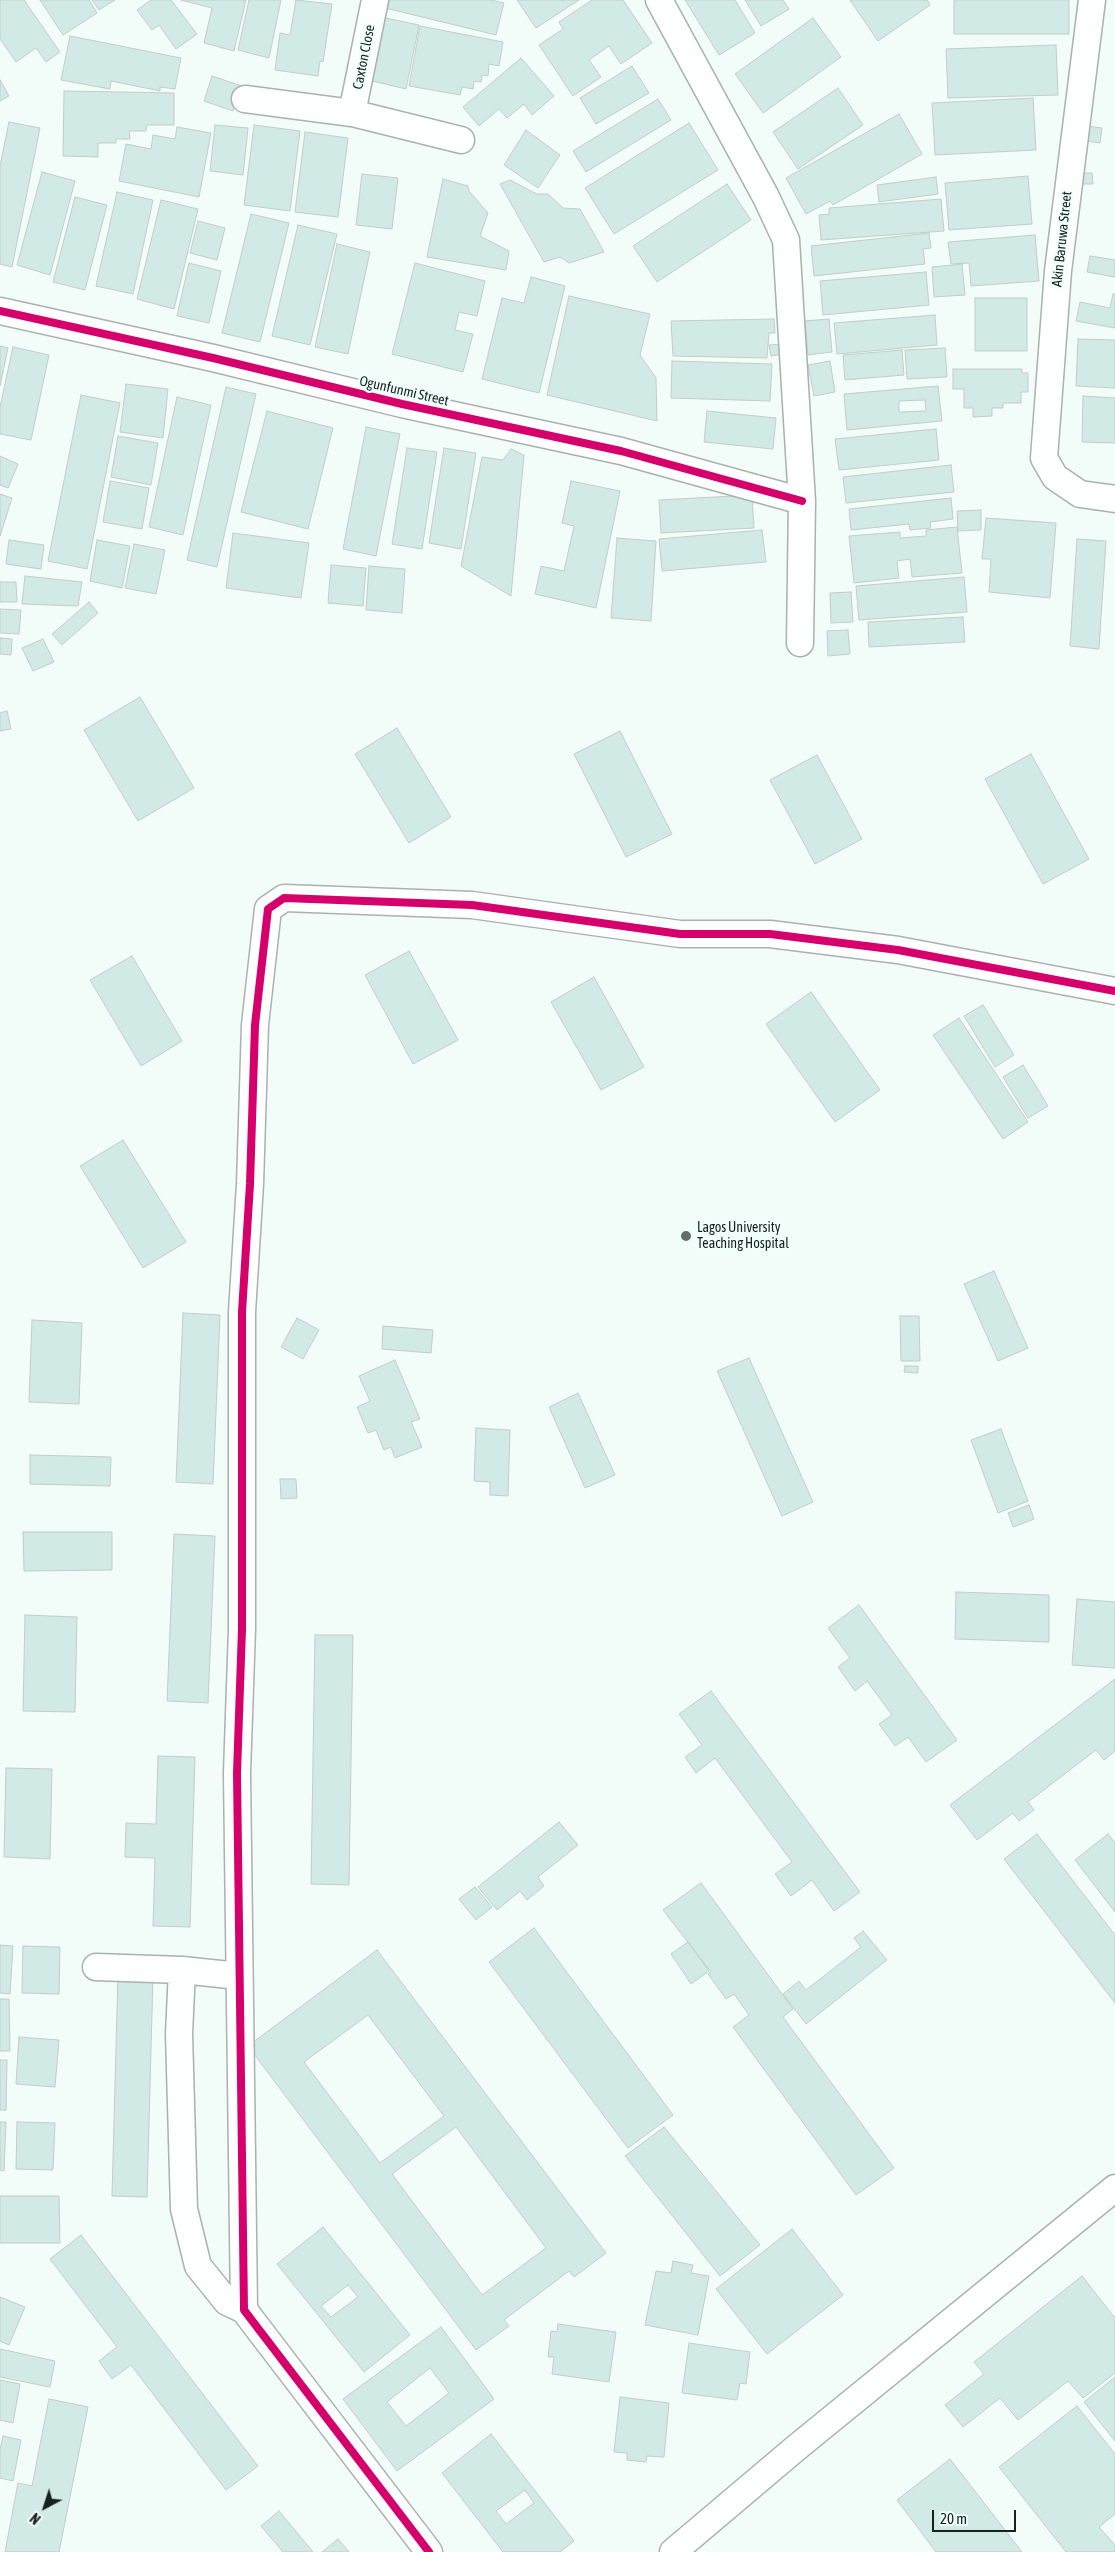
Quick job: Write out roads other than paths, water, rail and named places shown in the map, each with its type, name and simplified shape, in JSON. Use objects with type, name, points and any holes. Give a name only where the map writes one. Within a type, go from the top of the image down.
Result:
[{"type":"street","name":"Caxton Close","points":[[352,114],[375,0]]},
{"type":"street","points":[[659,0],[766,197],[786,240],[802,501],[800,643]]},
{"type":"street","name":"Akin Baruwa Street","points":[[1092,0],[1058,271],[1044,458],[1055,477],[1080,494],[1115,499]]},
{"type":"street","points":[[246,99],[352,114],[461,140]]},
{"type":"street","name":"Ogunfunmi Street","points":[[0,312],[213,358],[402,404],[621,450],[802,501]]},
{"type":"street","points":[[244,2310],[237,1773],[242,1629],[242,1312],[250,1184],[255,1024],[268,909],[284,898],[472,905],[680,934],[770,934],[898,950],[1115,991]]},
{"type":"street","points":[[96,1967],[182,1970],[239,1976]]},
{"type":"street","points":[[182,1970],[179,2034],[184,2209],[198,2266],[227,2302],[244,2310],[429,2552]]},
{"type":"street","points":[[673,2552],[796,2448],[1115,2188]]},
{"type":"place","name":"Lagos University Teaching Hospital","points":[[686,1236]]}]
